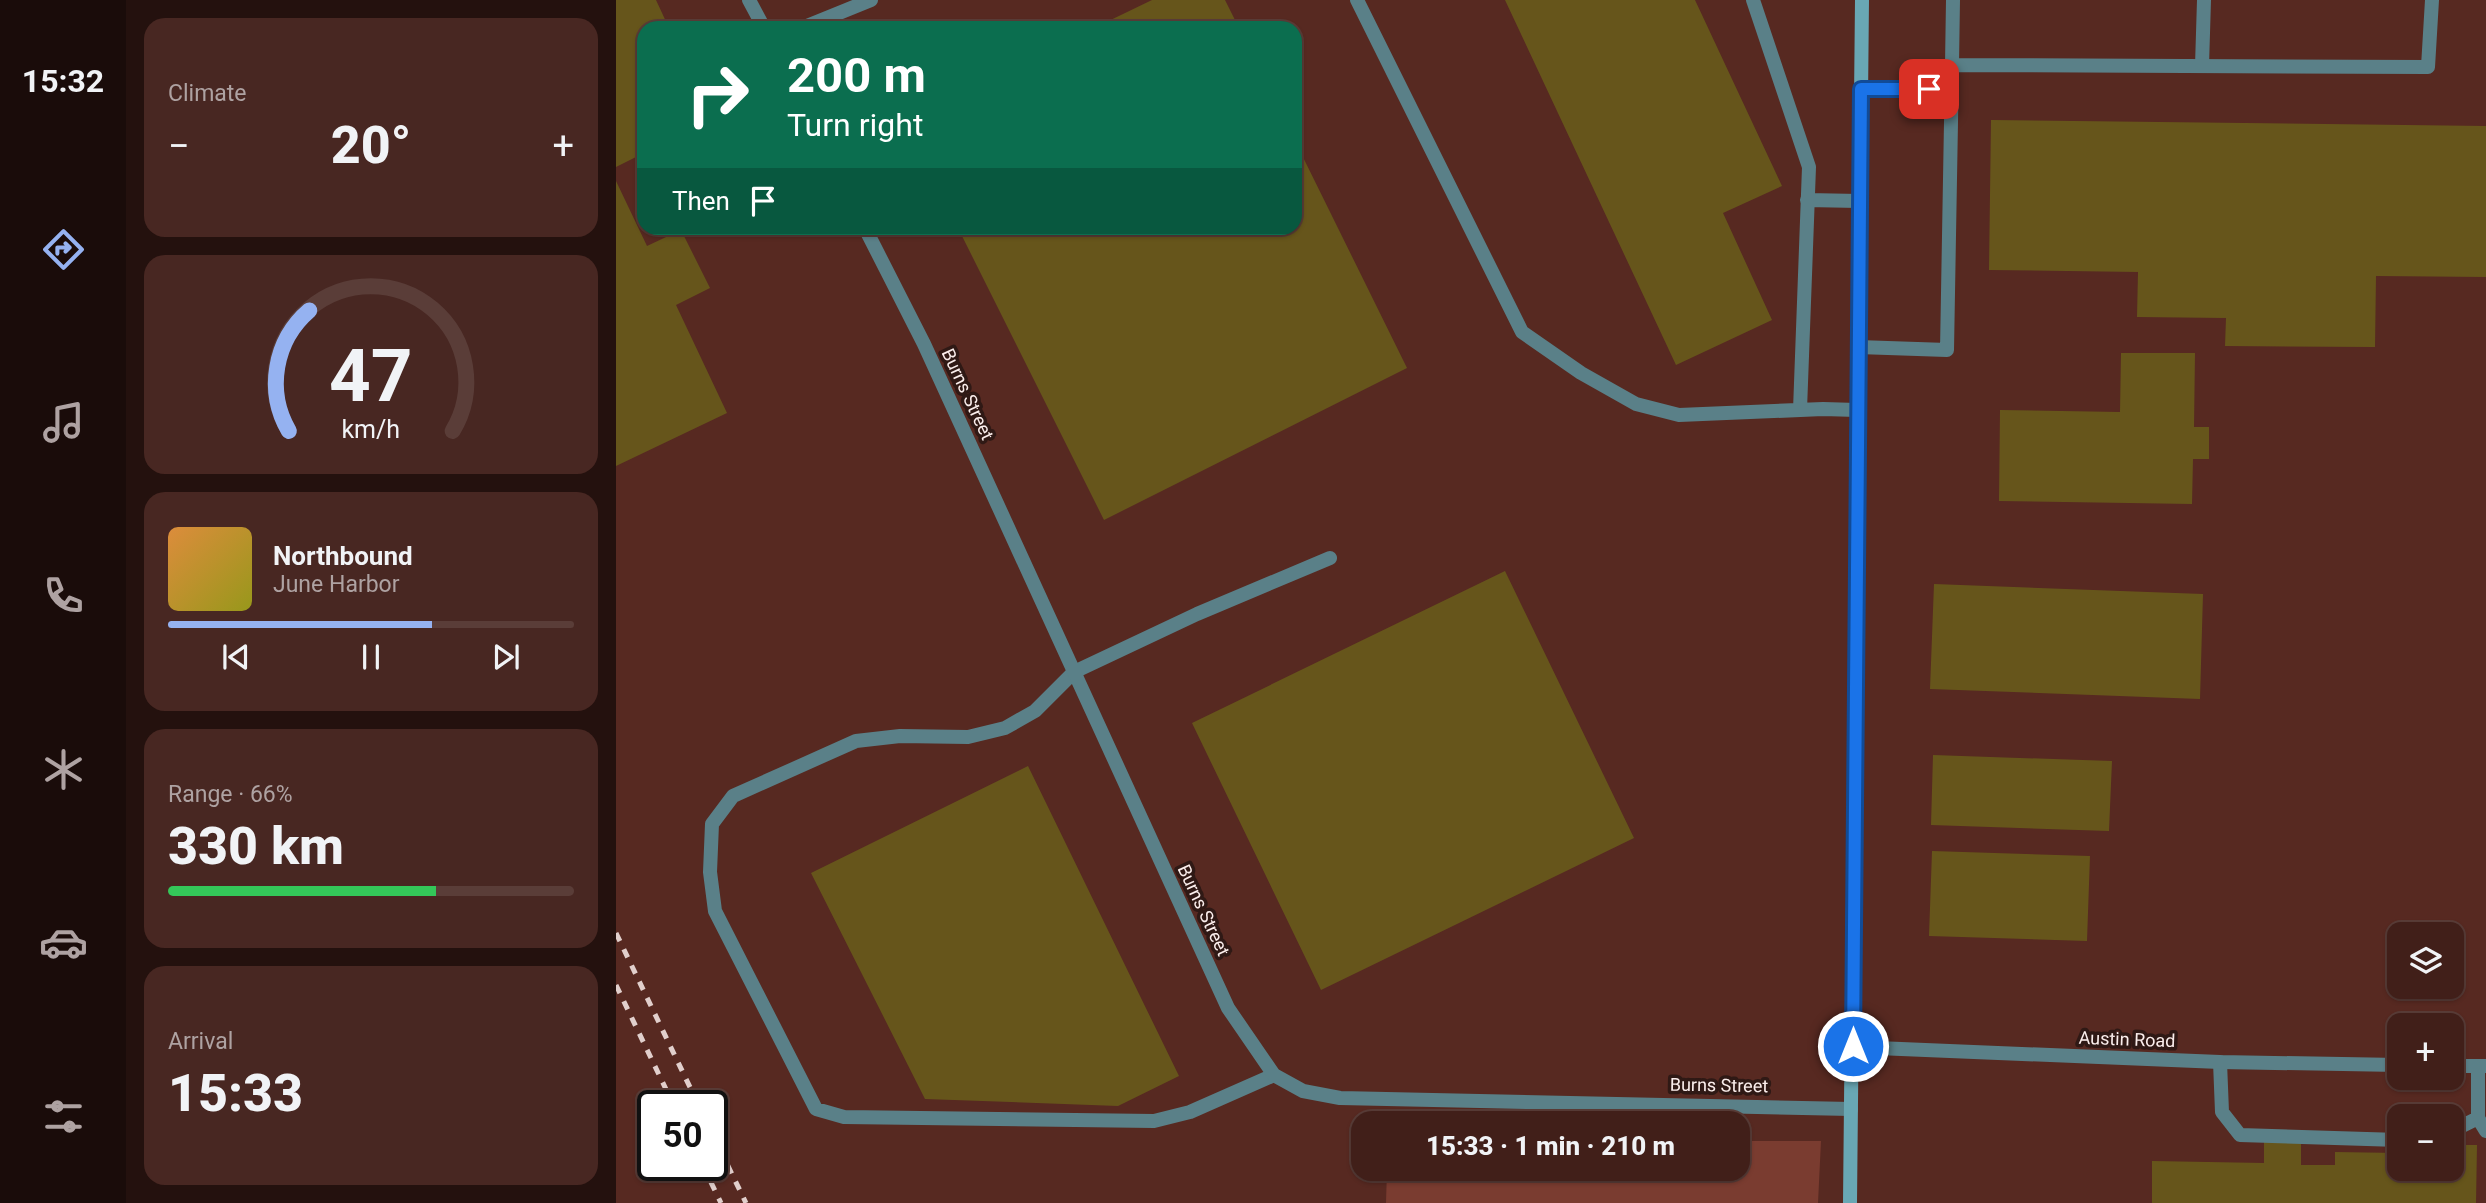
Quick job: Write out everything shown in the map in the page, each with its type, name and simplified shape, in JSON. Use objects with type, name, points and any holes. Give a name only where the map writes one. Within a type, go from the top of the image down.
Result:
[{"type":"main road","points":[[1850,1203],[1862,0]]},
{"type":"street","points":[[749,0],[760,21]]},
{"type":"street","points":[[819,21],[870,0]]},
{"type":"street","points":[[1357,0],[1522,332],[1581,373],[1636,404],[1679,415],[1857,410]]},
{"type":"street","points":[[1753,0],[1808,167],[1800,410]]},
{"type":"street","points":[[1858,347],[1947,350],[1953,0]]},
{"type":"street","points":[[2202,66],[2204,0]]},
{"type":"street","points":[[1952,65],[2428,67],[2432,0]]},
{"type":"street","points":[[1861,89],[1952,89]]},
{"type":"street","points":[[1807,200],[1859,201]]},
{"type":"street","name":"Burns Street","points":[[869,235],[924,344],[1228,1008],[1274,1075],[1303,1091],[1340,1098],[1851,1109]]},
{"type":"street","points":[[1274,1075],[1190,1112],[1154,1121],[844,1117],[816,1110],[715,911],[710,872],[712,824],[733,796],[856,741],[900,736],[968,737],[1005,727],[1035,711],[1074,672],[1197,614],[1331,558]]},
{"type":"street","name":"Austin Road","points":[[1853,1046],[2220,1062],[2387,1065]]},
{"type":"street","points":[[2220,1062],[2222,1112],[2240,1135],[2387,1140]]},
{"type":"street","points":[[2464,1066],[2482,1066],[2482,1124],[2464,1128]]},
{"type":"shaded area","points":[[1750,1141],[1821,1141],[1818,1203],[1386,1203],[1387,1181],[1750,1181]]},
{"type":"building","points":[[616,0],[656,0],[666,21],[637,21],[637,156],[616,167]]},
{"type":"building","points":[[1152,0],[1225,0],[1236,21],[1108,21]]},
{"type":"building","points":[[1505,0],[1695,0],[1782,186],[1723,213],[1772,320],[1676,365]]},
{"type":"building","points":[[1991,120],[2486,126],[2486,277],[2376,276],[2375,347],[2225,346],[2226,318],[2137,317],[2138,272],[1989,270]]},
{"type":"building","points":[[1302,155],[1407,368],[1104,520],[962,235],[1302,235]]},
{"type":"building","points":[[616,181],[637,225],[637,235],[642,235],[647,246],[670,235],[684,235],[710,288],[676,305],[727,413],[616,466]]},
{"type":"building","points":[[2121,353],[2195,353],[2194,427],[2209,427],[2209,459],[2193,459],[2192,504],[1999,501],[2000,410],[2120,412]]},
{"type":"building","points":[[1505,571],[1634,838],[1321,990],[1192,723]]},
{"type":"building","points":[[1934,584],[2203,594],[2200,699],[1930,689]]},
{"type":"building","points":[[1933,755],[2112,761],[2109,831],[1931,825]]},
{"type":"building","points":[[1028,766],[1179,1076],[1118,1106],[925,1099],[811,873]]},
{"type":"building","points":[[1932,851],[2090,856],[2087,941],[1929,936]]},
{"type":"building","points":[[2264,1142],[2301,1142],[2301,1165],[2335,1165],[2335,1152],[2387,1153],[2387,1181],[2464,1181],[2464,1145],[2477,1145],[2476,1203],[2152,1203],[2152,1161],[2264,1163]]},
{"type":"railway","points":[[616,933],[691,1090]]},
{"type":"railway","points":[[616,985],[666,1090]]},
{"type":"railway","points":[[728,1166],[746,1203]]},
{"type":"railway","points":[[710,1181],[721,1203]]},
{"type":"route","points":[[1853,1046],[1861,89],[1929,89]]}]
